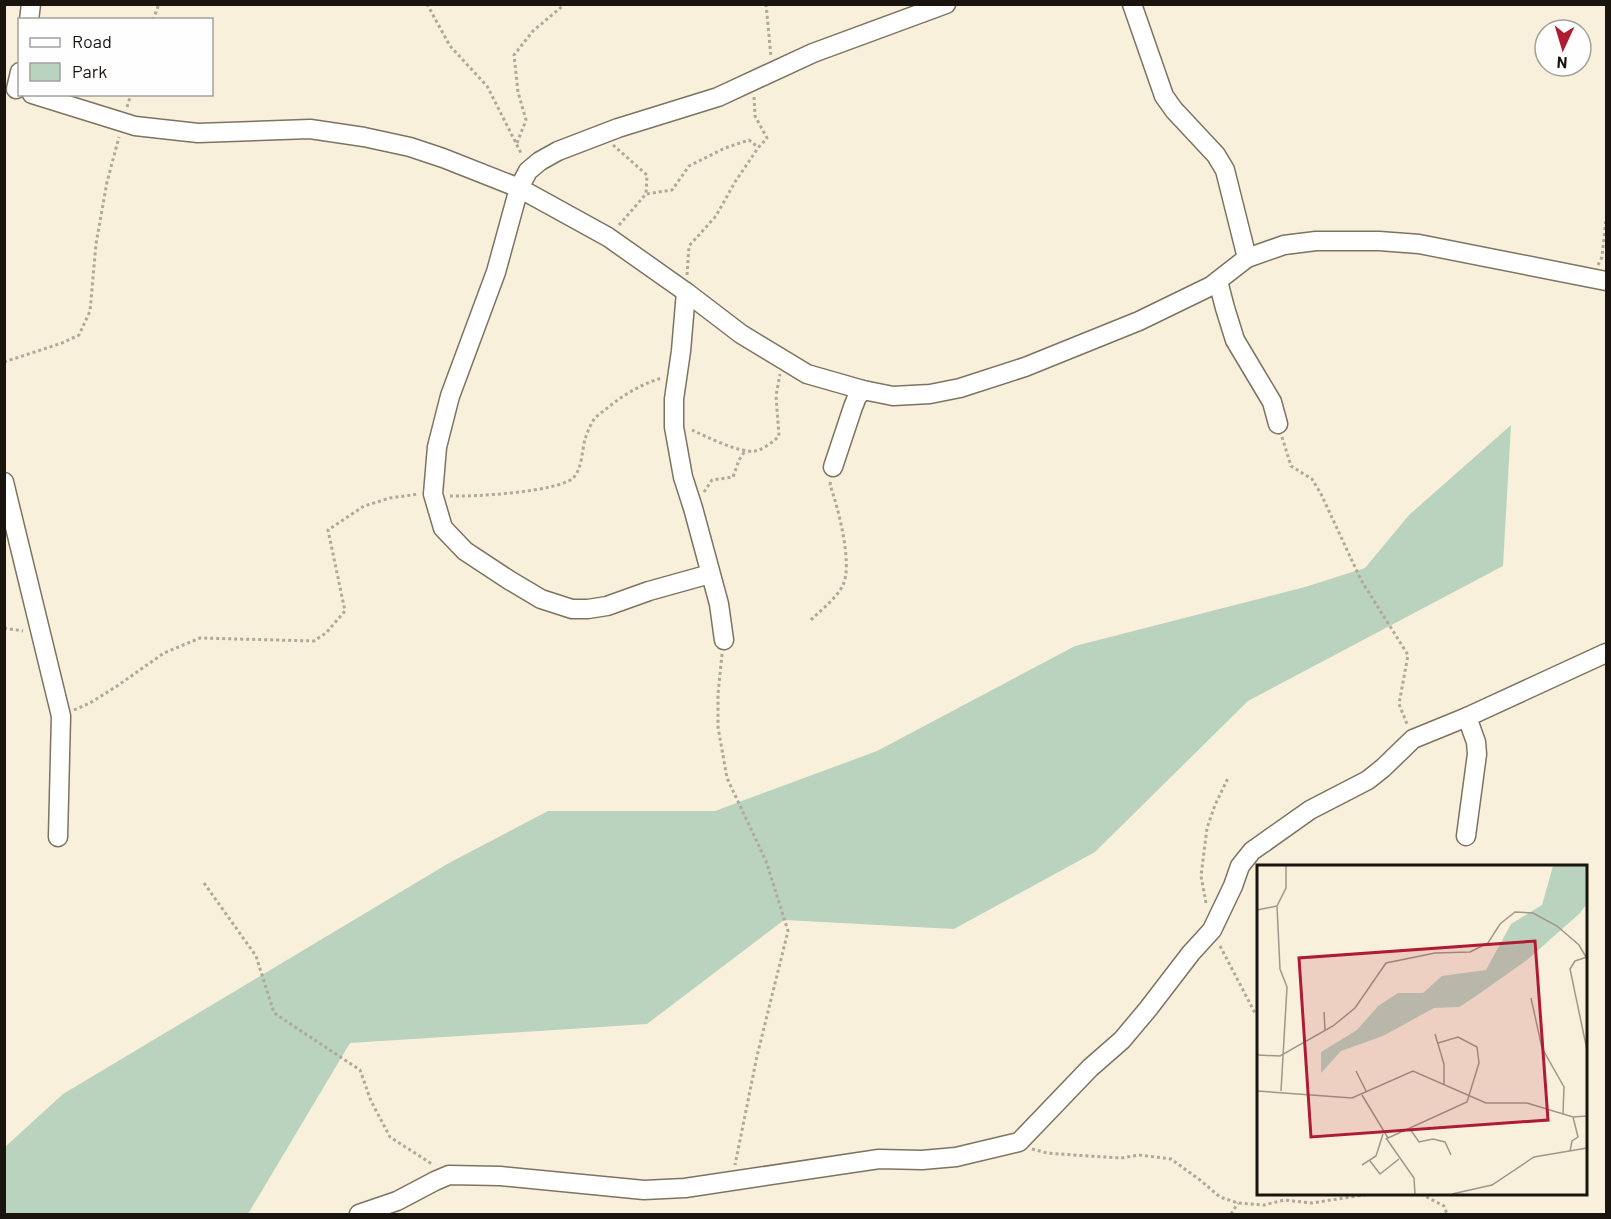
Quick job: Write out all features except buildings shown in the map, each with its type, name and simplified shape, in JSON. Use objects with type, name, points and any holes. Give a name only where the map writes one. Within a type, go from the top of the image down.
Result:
[{"type":"street","points":[[1132,4],[1164,96],[1216,155],[1225,170],[1247,258]]},
{"type":"street","points":[[710,574],[649,591],[607,606],[572,609],[541,598],[508,580],[465,551],[443,528],[433,494],[436,447],[450,396],[496,272],[519,188],[528,171],[558,151],[718,97],[813,53],[939,6]]},
{"type":"street","points":[[46,96],[122,123],[157,129],[198,132],[310,129],[410,147],[443,158],[519,188],[608,237],[686,291],[741,334],[807,374],[893,396],[930,394],[960,388],[1025,367],[1098,338],[1191,296],[1218,281],[1247,258],[1284,245],[1379,241],[1419,244],[1600,279]]},
{"type":"street","points":[[1218,281],[1235,340],[1268,394],[1278,424]]},
{"type":"street","points":[[686,291],[674,399],[674,427],[682,477],[693,508],[719,604],[724,640]]},
{"type":"street","points":[[833,467],[853,407],[863,390]]},
{"type":"street","points":[[4,482],[61,716],[58,837]]},
{"type":"street","points":[[359,1215],[397,1201],[449,1175],[500,1176],[644,1190],[684,1188],[879,1159],[922,1160],[956,1157],[1018,1142],[1090,1068],[1122,1040],[1212,930],[1240,866],[1252,851],[1310,810],[1368,780],[1413,739],[1467,717],[1606,653]]},
{"type":"street","points":[[1466,836],[1477,754],[1476,742],[1467,717]]},
{"type":"path","points":[[427,4],[450,46],[487,86],[517,143],[528,171]]},
{"type":"path","points":[[517,143],[526,120],[518,92],[514,55],[533,31],[565,4]]},
{"type":"path","points":[[766,4],[772,72]]},
{"type":"path","points":[[686,291],[689,246],[716,216],[735,182],[767,138],[755,116],[753,81]]},
{"type":"path","points":[[4,362],[79,335],[90,311],[96,244],[122,123]]},
{"type":"path","points":[[600,135],[647,175],[646,194],[608,237]]},
{"type":"path","points":[[646,194],[672,190],[689,166],[725,148],[749,140],[758,148]]},
{"type":"path","points":[[1600,279],[1606,218]]},
{"type":"path","points":[[674,427],[687,428],[745,451],[756,451],[772,442],[779,436],[776,396],[780,369],[784,361]]},
{"type":"path","points":[[61,716],[90,703],[164,653],[200,638],[314,640],[326,633],[345,611],[328,530],[364,506],[390,498],[433,494],[485,495],[544,489],[568,481],[573,478],[580,463],[585,439],[595,418],[614,402],[646,382],[678,373]]},
{"type":"path","points":[[1278,424],[1291,466],[1312,479],[1361,580],[1408,655],[1399,704],[1413,739]]},
{"type":"path","points":[[693,508],[712,480],[733,477],[745,451]]},
{"type":"path","points":[[811,620],[836,596],[843,585],[846,574],[846,558],[840,522],[830,484],[833,467]]},
{"type":"path","points":[[724,640],[718,694],[718,727],[727,778],[766,861],[788,930],[757,1056],[741,1143],[731,1182]]},
{"type":"path","points":[[204,884],[256,956],[274,1013],[360,1070],[371,1101],[390,1137],[449,1175]]},
{"type":"path","points":[[1018,1142],[1027,1148],[1047,1153],[1121,1158],[1138,1155],[1171,1159],[1220,1197],[1238,1203],[1264,1205],[1284,1200],[1312,1203],[1364,1195]]},
{"type":"path","points":[[1423,1195],[1444,1206],[1448,1215]]},
{"type":"path","points":[[1231,1215],[1238,1203]]},
{"type":"green space","points":[[1511,425],[1503,566],[1248,701],[1095,852],[954,929],[784,920],[647,1024],[350,1043],[248,1214],[5,1214],[5,1147],[63,1094],[449,863],[548,811],[715,811],[877,751],[1075,646],[1305,587],[1365,568],[1409,515]]}]
